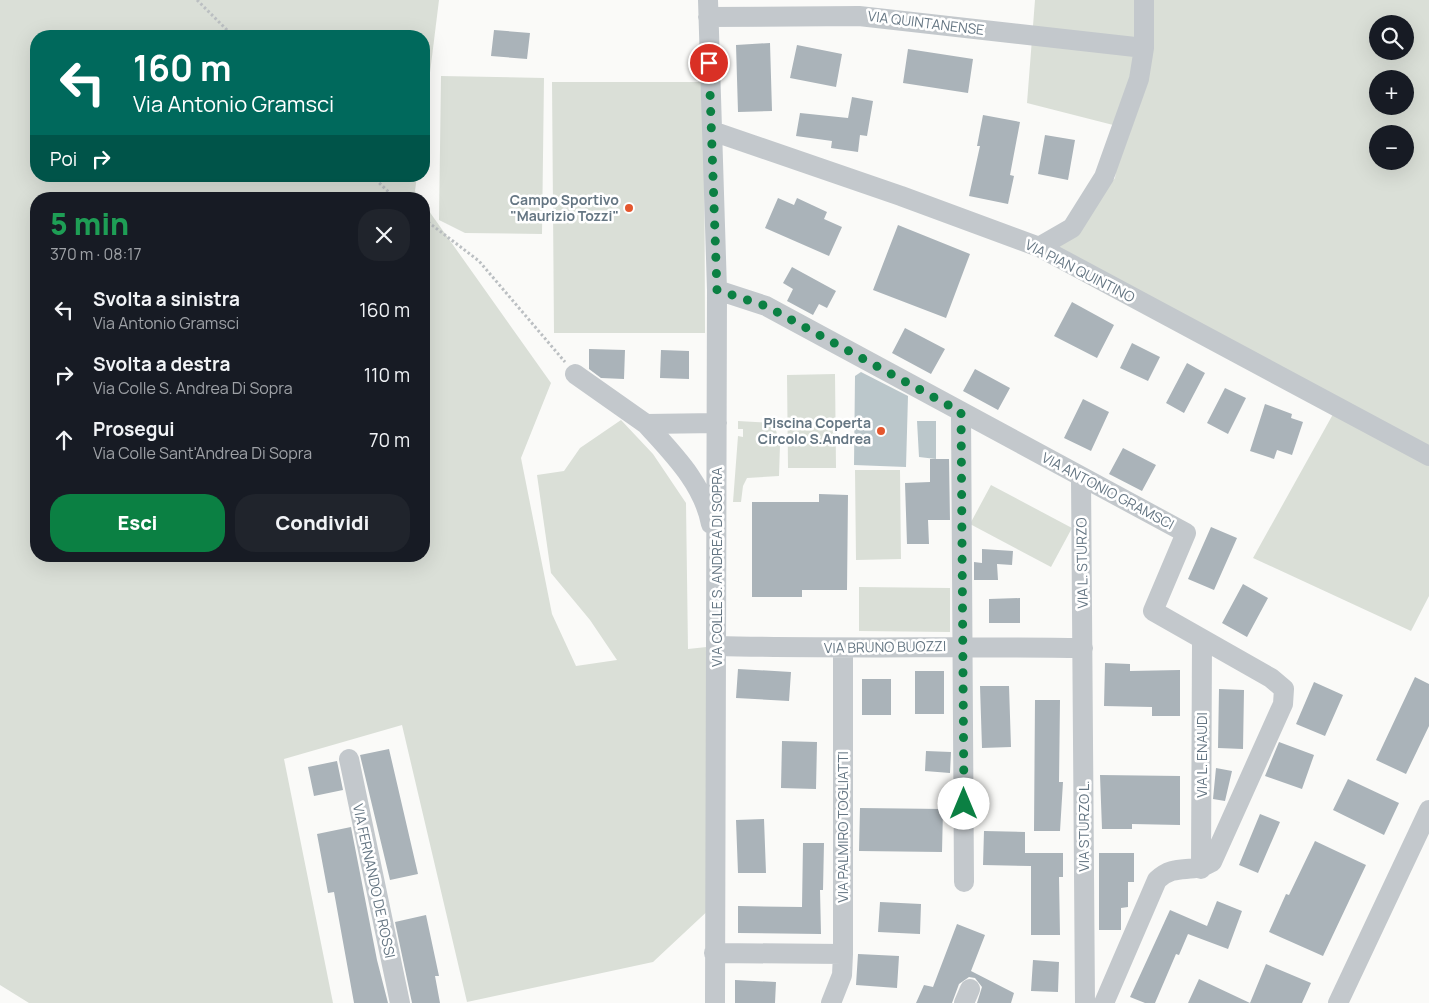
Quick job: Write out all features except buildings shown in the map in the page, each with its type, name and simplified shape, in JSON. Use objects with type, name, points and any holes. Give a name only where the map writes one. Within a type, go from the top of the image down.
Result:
[{"type":"street","points":[[1039,248],[1072,228],[1104,176],[1139,79],[1144,48],[1144,0]]},
{"type":"street","name":"VIA QUINTANENSE","points":[[708,9],[860,16],[1144,48]]},
{"type":"street","name":"VIA COLLE S. ANDREA DI SOPRA","points":[[708,9],[717,290],[715,1003]]},
{"type":"street","name":"VIA PIAN QUINTINO","points":[[712,131],[901,196],[1039,248],[1429,456]]},
{"type":"street","name":"VIA ANTONIO GRAMSCI","points":[[717,290],[766,306],[1081,478],[1186,533],[1153,611],[1271,678],[1283,687],[1286,692],[1283,704],[1212,862],[1201,869]]},
{"type":"street","points":[[575,374],[646,424],[691,476],[709,511],[717,550]]},
{"type":"street","points":[[961,412],[964,646],[964,882]]},
{"type":"street","points":[[646,424],[717,423]]},
{"type":"street","name":"VIA L. STURZO","points":[[1081,478],[1083,648]]},
{"type":"street","name":"VIA L. ENAUDI","points":[[1201,869],[1202,640]]},
{"type":"street","name":"VIA BRUNO BUOZZI","points":[[716,646],[843,649],[964,646],[1083,648]]},
{"type":"street","name":"VIA STURZO L.","points":[[1083,648],[1085,1003]]},
{"type":"street","name":"VIA PALMIRO TOGLIATTI","points":[[831,1003],[842,975],[843,954],[843,649]]},
{"type":"street","name":"VIA FERNANDO DE ROSSI","points":[[349,759],[400,1003]]},
{"type":"street","points":[[1338,1003],[1429,810]]},
{"type":"street","points":[[1104,1003],[1157,880],[1173,869],[1201,869]]},
{"type":"street","points":[[714,953],[843,954]]},
{"type":"path","points":[[198,0],[227,30]]},
{"type":"path","points":[[378,182],[389,192]]},
{"type":"path","points":[[430,224],[479,262],[575,374]]},
{"type":"shaded area","points":[[0,0],[439,0],[430,73],[430,30],[30,30],[30,182],[416,182],[416,192],[30,192],[30,562],[430,562],[430,212],[551,383],[521,458],[552,614],[576,666],[617,660],[590,620],[551,573],[537,475],[564,471],[580,448],[621,420],[653,454],[686,503],[688,649],[716,646],[714,905],[653,962],[467,1002],[402,725],[284,759],[333,1003],[29,1003],[0,985]]},
{"type":"shaded area","points":[[1035,0],[1429,0],[1429,596],[1411,631],[1253,558],[1337,407],[1039,247],[1087,208],[1115,178],[1121,127],[1027,103]]},
{"type":"shaded area","points":[[441,76],[544,78],[542,234],[465,233],[439,220]]},
{"type":"shaded area","name":"Campo Sportivo \"Maurizio Tozzi\"","points":[[552,82],[704,82],[705,333],[554,333]]},
{"type":"shaded area","name":"Piscina Coperta Circolo S.Andrea","points":[[861,372],[908,396],[906,467],[854,465],[855,376]]},
{"type":"shaded area","points":[[835,374],[836,468],[788,468],[787,375]]},
{"type":"shaded area","points":[[738,421],[774,423],[780,445],[779,476],[747,478],[743,486],[741,502],[733,502],[738,436],[743,437],[743,429],[738,429]]},
{"type":"shaded area","points":[[917,421],[936,421],[936,459],[919,457]]},
{"type":"shaded area","points":[[855,470],[900,470],[901,559],[856,560]]},
{"type":"shaded area","points":[[991,485],[1072,528],[1051,567],[970,524]]},
{"type":"shaded area","points":[[859,587],[950,588],[950,632],[859,631]]},
{"type":"place","name":"Campo Sportivo \"Maurizio Tozzi\"","points":[[629,208]]},
{"type":"place","name":"Piscina Coperta Circolo S.Andrea","points":[[881,431]]},
{"type":"route","points":[[709,63],[717,290],[766,306],[961,412],[964,804]]}]
